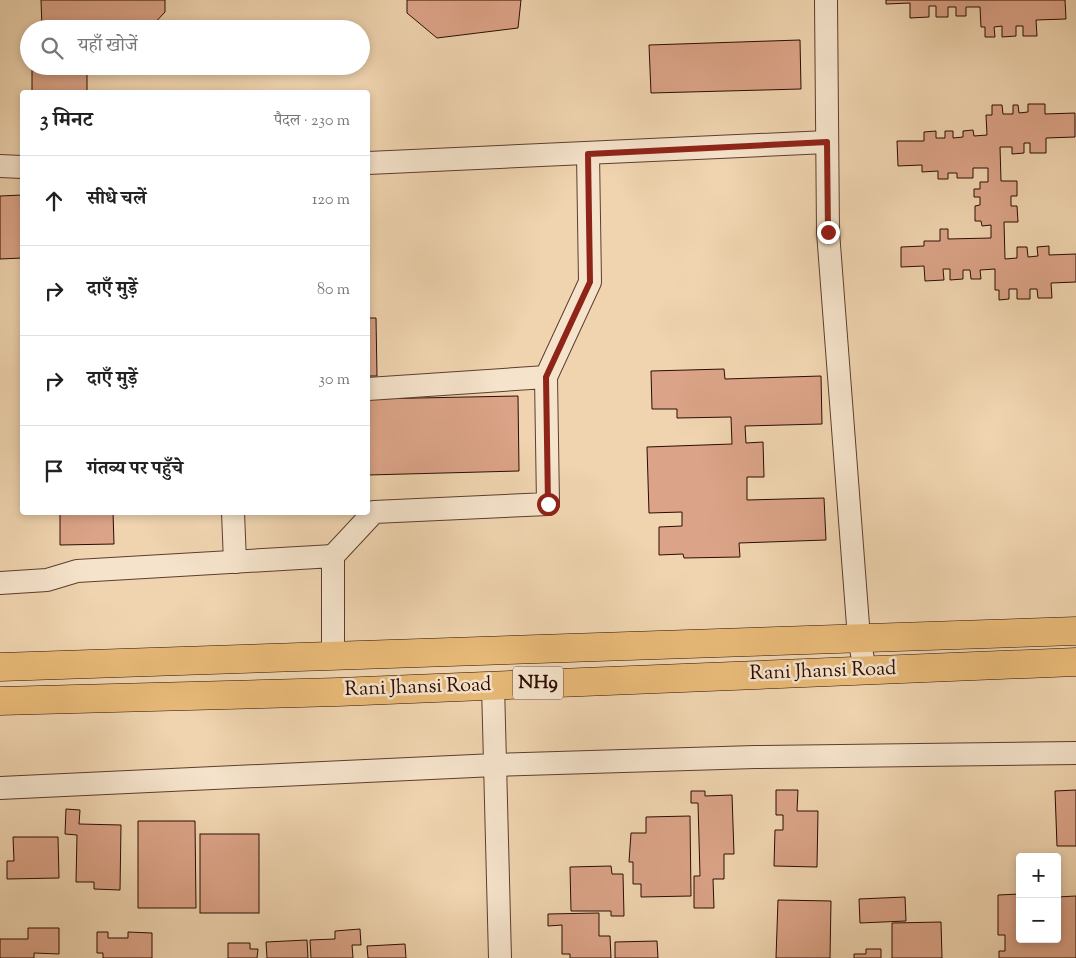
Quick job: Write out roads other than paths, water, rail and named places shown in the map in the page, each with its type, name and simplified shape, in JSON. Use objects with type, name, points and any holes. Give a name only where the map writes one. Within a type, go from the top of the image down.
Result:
[{"type":"highway","name":"Rani Jhansi Road","points":[[0,667],[1076,630]]},
{"type":"highway","points":[[491,650],[493,685]]},
{"type":"highway","points":[[333,656],[338,692]]},
{"type":"highway","name":"Rani Jhansi Road","points":[[0,701],[338,692],[1076,662]]},
{"type":"street","points":[[826,0],[828,232],[859,638],[865,670]]},
{"type":"street","points":[[370,163],[827,142]]},
{"type":"street","points":[[333,656],[333,556],[374,512],[548,504],[546,377],[590,282],[588,154]]},
{"type":"street","points":[[0,166],[20,167]]},
{"type":"street","points":[[370,389],[546,377]]},
{"type":"street","points":[[233,515],[235,562]]},
{"type":"street","points":[[0,583],[48,580],[77,571],[333,556]]},
{"type":"street","points":[[493,685],[500,958]]},
{"type":"street","points":[[0,788],[495,765],[755,757],[1076,753]]}]
